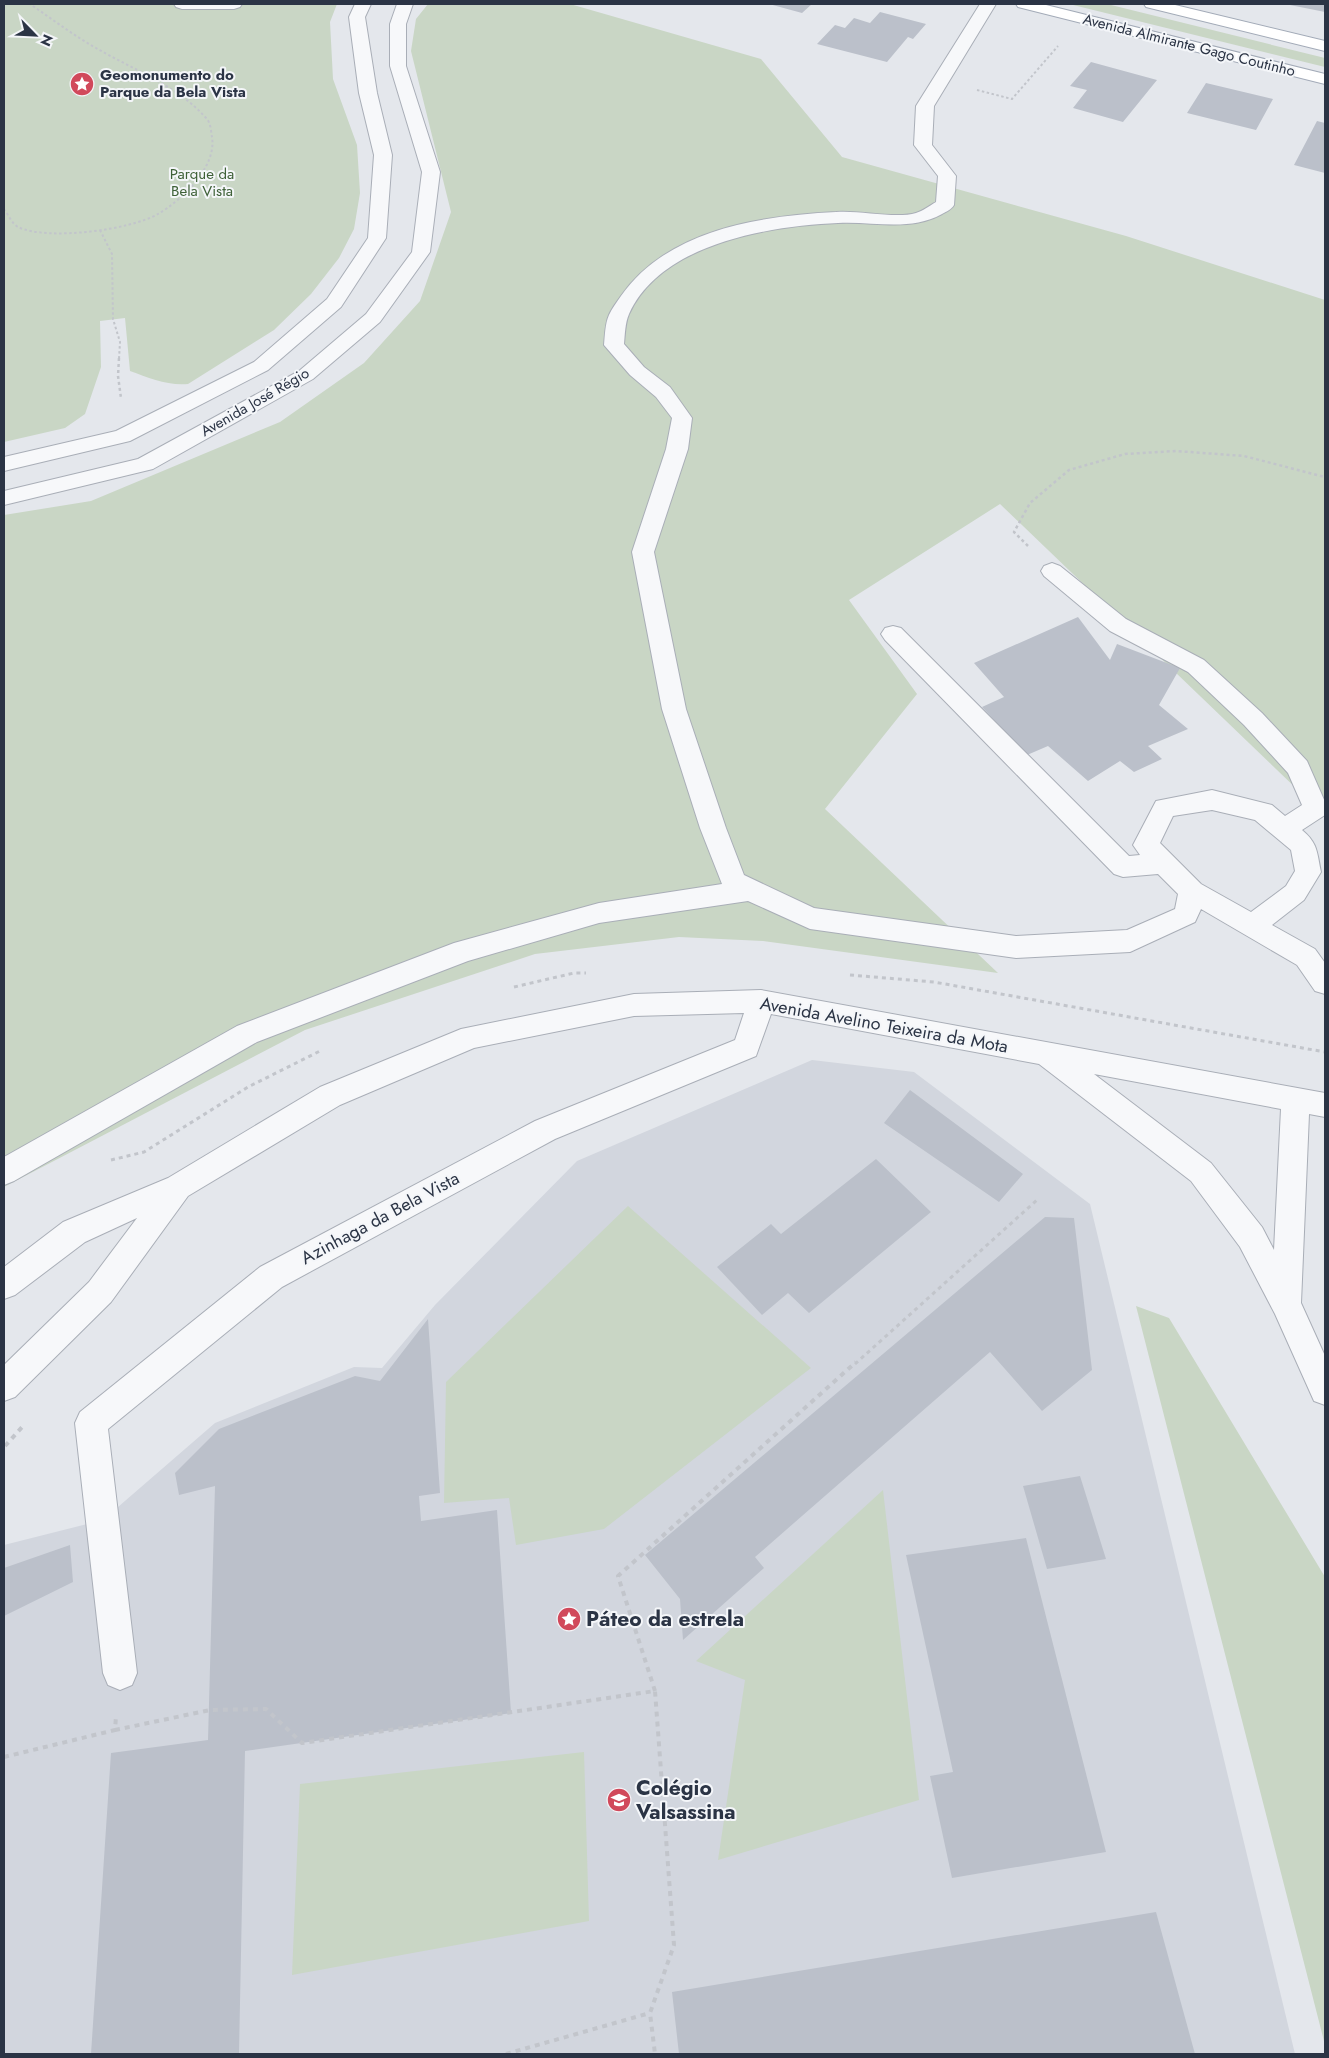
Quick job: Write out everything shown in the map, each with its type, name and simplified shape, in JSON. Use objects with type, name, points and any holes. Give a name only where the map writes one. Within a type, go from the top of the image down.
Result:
[{"type":"main road","name":"Avenida Almirante Gago Coutinho","points":[[1024,4],[1325,79]]},
{"type":"main road","name":"Avenida Almirante Gago Coutinho","points":[[1152,4],[1325,46]]},
{"type":"street","points":[[182,4],[234,4]]},
{"type":"street","name":"Avenida José Régio","points":[[4,464],[123,436],[261,366],[334,303],[377,238],[383,155],[368,93],[357,17],[363,4]]},
{"type":"street","name":"Avenida José Régio","points":[[4,498],[145,464],[306,375],[373,318],[421,252],[431,172],[398,66],[398,24],[405,4]]},
{"type":"street","points":[[988,4],[925,106],[923,145],[947,176],[945,205],[915,219],[840,217],[796,220],[724,233],[673,256],[641,282],[619,313],[614,345],[637,371],[663,392],[682,418],[677,449],[643,552],[674,709],[713,828],[734,882],[810,918],[1016,947],[1130,941],[1186,914],[1192,892]]},
{"type":"street","points":[[1052,570],[1118,626],[1196,666],[1253,719],[1298,768],[1316,809],[1283,829]]},
{"type":"street","points":[[893,634],[1124,867],[1164,863]]},
{"type":"street","points":[[1253,925],[1294,893],[1308,872],[1303,846],[1263,812],[1212,800],[1165,808],[1146,845],[1192,892],[1253,925],[1306,957],[1325,983]]},
{"type":"street","points":[[4,1172],[247,1034],[463,951],[599,913],[750,890]]},
{"type":"street","name":"Avenida Avelino Teixeira da Mota","points":[[4,1285],[74,1232],[178,1188],[330,1096],[471,1037],[634,1005],[761,1001],[1325,1105]]},
{"type":"street","name":"Azinhaga da Bela Vista","points":[[120,1674],[91,1423],[271,1277],[545,1130],[746,1048],[761,1001]]},
{"type":"street","points":[[1046,1053],[1201,1172],[1251,1237],[1286,1304],[1325,1390]]},
{"type":"street","points":[[1286,1304],[1296,1099]]},
{"type":"street","name":"Avenida Avelino Teixeira da Mota","points":[[4,1386],[100,1292],[178,1188]]},
{"type":"path","points":[[4,210],[16,226],[34,232],[53,234],[100,230],[128,225],[158,214],[193,186],[206,165],[213,144],[208,121],[179,94],[94,47],[30,4]]},
{"type":"path","points":[[1012,99],[1082,18]]},
{"type":"path","points":[[100,230],[112,254],[113,319],[120,342],[118,376],[122,403],[139,428]]},
{"type":"path","points":[[1052,570],[1014,532],[1030,503],[1069,470],[1125,454],[1176,452],[1244,456],[1325,477]]},
{"type":"path","points":[[655,2054],[650,2013],[674,1945],[655,1691],[618,1576],[1037,1200]]},
{"type":"path","points":[[115,1730],[120,1674]]},
{"type":"path","points":[[4,1757],[115,1730],[210,1710],[266,1709],[302,1743],[655,1691]]},
{"type":"path","points":[[506,2054],[650,2013]]},
{"type":"shaded area","name":"Colégio Valsassina","points":[[812,1060],[914,1072],[1090,1204],[1295,2054],[4,2054],[4,1545],[103,1520],[215,1423],[354,1367],[382,1368],[435,1305],[577,1161]]},
{"type":"green space","name":"Parque da Bela Vista","points":[[4,4],[337,4],[330,22],[333,79],[357,145],[360,193],[354,229],[339,258],[311,294],[274,330],[188,384],[173,384],[130,371],[125,318],[100,321],[101,367],[85,414],[65,428],[4,442]]},
{"type":"green space","points":[[428,4],[570,4],[761,59],[842,157],[1126,236],[1325,300],[1325,816],[1000,504],[849,600],[917,694],[825,809],[998,973],[763,941],[679,937],[535,954],[305,1030],[4,1187],[4,515],[91,501],[280,422],[364,363],[420,301],[451,212],[411,51],[416,19]]},
{"type":"green space","points":[[1069,4],[1107,4],[1325,58],[1325,67]]},
{"type":"green space","points":[[628,1206],[811,1368],[604,1529],[516,1545],[509,1498],[444,1503],[446,1382]]},
{"type":"green space","points":[[1136,1306],[1169,1318],[1325,1577],[1325,2045]]},
{"type":"green space","points":[[883,1490],[919,1800],[718,1860],[745,1680],[696,1661]]},
{"type":"green space","points":[[584,1752],[589,1921],[292,1975],[300,1784]]},
{"type":"building","points":[[769,4],[812,4],[802,13]]},
{"type":"building","points":[[1325,4],[1325,12],[1290,5]]},
{"type":"building","points":[[880,12],[926,24],[913,39],[908,37],[887,62],[817,44],[835,25],[845,28],[854,18],[870,23]]},
{"type":"building","points":[[1091,62],[1157,80],[1123,122],[1073,108],[1087,90],[1070,86]]},
{"type":"building","points":[[1206,83],[1273,99],[1256,130],[1187,113]]},
{"type":"building","points":[[1317,121],[1325,123],[1325,173],[1294,165]]},
{"type":"building","points":[[1078,617],[1110,660],[1117,644],[1180,668],[1159,705],[1188,729],[1148,746],[1162,759],[1134,772],[1120,761],[1088,781],[1048,746],[1027,755],[982,707],[1004,697],[974,663]]},
{"type":"building","points":[[910,1090],[1023,1174],[999,1202],[884,1123]]},
{"type":"building","points":[[876,1159],[931,1212],[809,1313],[788,1293],[762,1315],[717,1267],[771,1224],[781,1234]]},
{"type":"building","points":[[1045,1217],[1074,1218],[1092,1370],[1042,1411],[990,1352],[755,1557],[764,1568],[683,1640],[680,1599],[645,1555]]},
{"type":"building","points":[[428,1319],[440,1493],[419,1496],[421,1521],[497,1510],[511,1713],[245,1751],[239,2054],[91,2054],[111,1753],[208,1740],[215,1486],[179,1495],[175,1473],[219,1429],[355,1376],[380,1381]]},
{"type":"building","points":[[1080,1476],[1106,1559],[1047,1569],[1023,1486]]},
{"type":"building","points":[[1026,1538],[1106,1852],[952,1878],[930,1776],[953,1772],[906,1555]]},
{"type":"building","points":[[70,1545],[73,1582],[4,1616],[4,1568]]},
{"type":"building","points":[[1156,1912],[1195,2054],[679,2054],[672,1992]]},
{"type":"place","name":"Geomonumento do Parque da Bela Vista","points":[[82,84]]},
{"type":"place","name":"Páteo da estrela","points":[[569,1619]]},
{"type":"place","name":"Colégio Valsassina","points":[[619,1800]]}]
